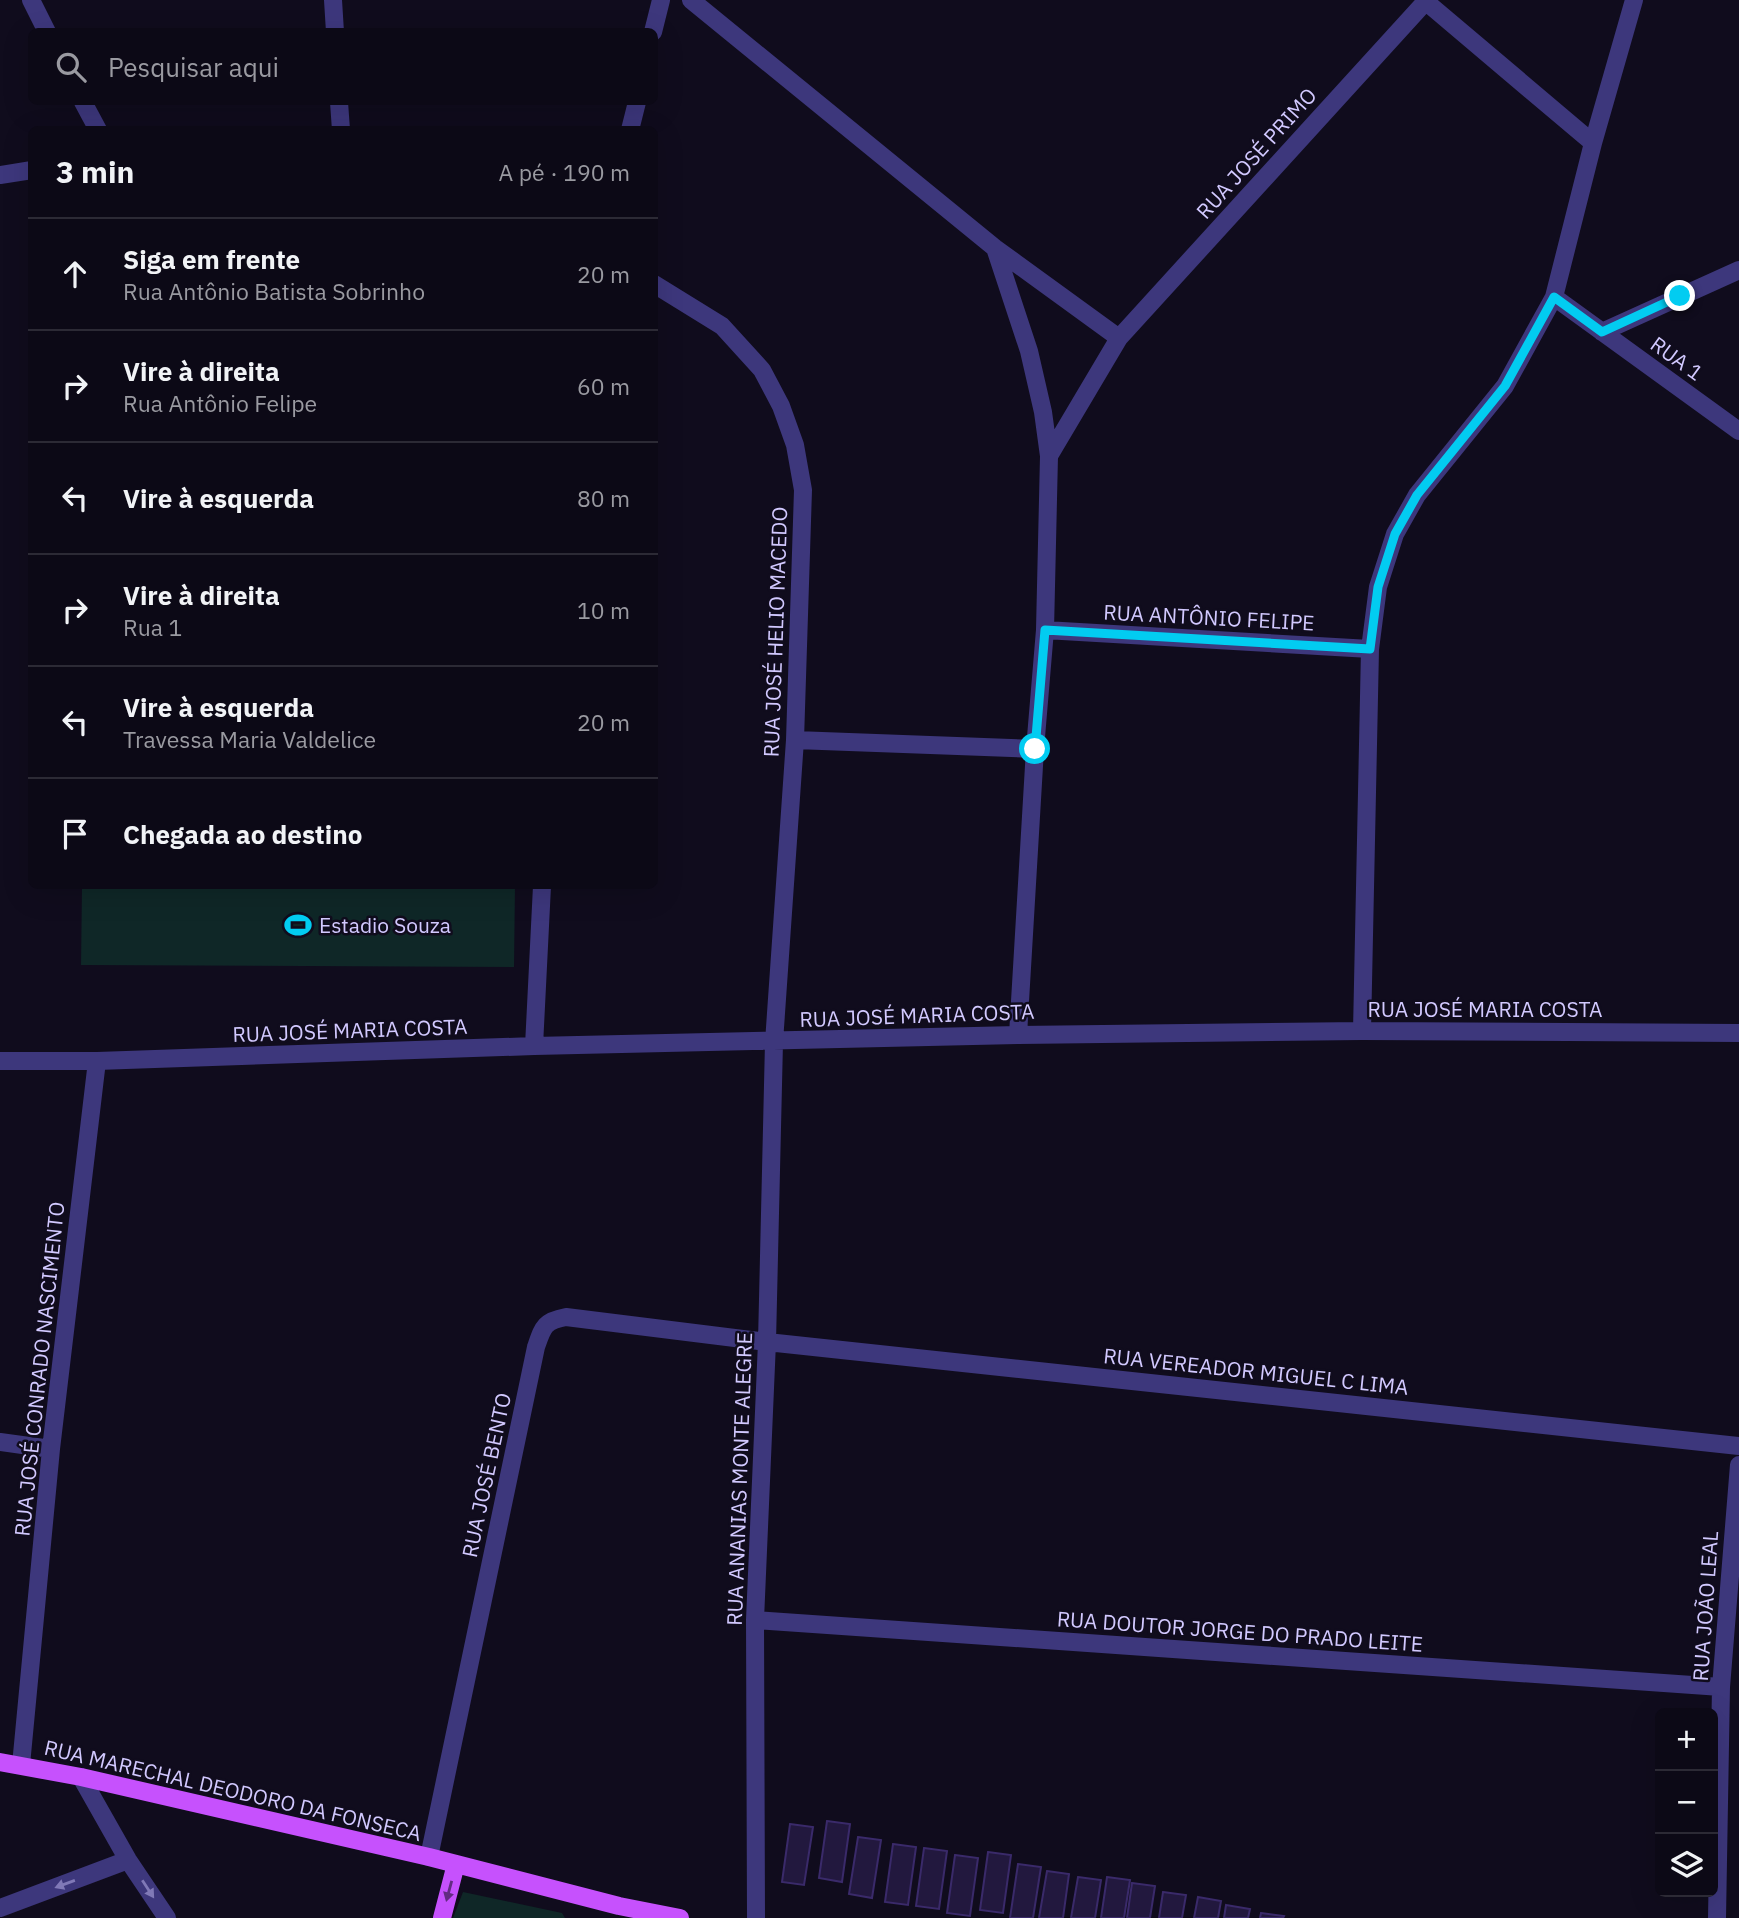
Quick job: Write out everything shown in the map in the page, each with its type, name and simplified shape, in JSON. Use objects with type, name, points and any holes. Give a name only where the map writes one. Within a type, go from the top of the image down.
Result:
[{"type":"main road","name":"RUA MARECHAL DEODORO DA FONSECA","points":[[0,1762],[81,1777],[429,1857],[619,1906],[680,1918]]},
{"type":"main road","points":[[442,1918],[456,1864]]},
{"type":"main road","points":[[601,1918],[619,1906]]},
{"type":"street","points":[[31,0],[45,28]]},
{"type":"street","points":[[333,0],[335,28]]},
{"type":"street","points":[[654,28],[661,0]]},
{"type":"street","points":[[691,0],[996,248],[1119,338]]},
{"type":"street","points":[[1362,1031],[1370,649],[1378,587],[1395,534],[1417,495],[1505,386],[1554,297],[1593,143],[1634,0]]},
{"type":"street","points":[[1426,1],[1593,143]]},
{"type":"street","name":"RUA JOSÉ PRIMO","points":[[1049,456],[1119,338],[1426,1]]},
{"type":"street","points":[[85,105],[96,126]]},
{"type":"street","points":[[339,105],[341,126]]},
{"type":"street","points":[[631,126],[636,105]]},
{"type":"street","points":[[0,175],[28,171]]},
{"type":"street","points":[[996,248],[1028,351],[1043,412],[1049,456],[1045,630],[1018,1035]]},
{"type":"street","points":[[1602,332],[1739,270]]},
{"type":"street","name":"RUA JOSÉ HELIO MACEDO","points":[[658,286],[722,326],[762,370],[781,406],[796,445],[803,491],[795,740],[774,1042]]},
{"type":"street","name":"RUA 1","points":[[1554,297],[1739,431]]},
{"type":"street","name":"RUA ANTÔNIO FELIPE","points":[[1045,630],[1370,649]]},
{"type":"street","points":[[795,740],[1035,749]]},
{"type":"street","points":[[534,1046],[542,889]]},
{"type":"street","name":"RUA JOSÉ MARIA COSTA","points":[[0,1061],[97,1061],[534,1046],[1018,1035],[1362,1031],[1739,1033]]},
{"type":"street","name":"RUA ANANIAS MONTE ALEGRE","points":[[755,1918],[755,1619],[768,1342],[774,1042]]},
{"type":"street","name":"RUA JOSÉ CONRADO NASCIMENTO","points":[[21,1765],[51,1448],[97,1061]]},
{"type":"street","name":"RUA JOSÉ BENTO","points":[[429,1857],[536,1348],[543,1328],[551,1320],[566,1317],[768,1342]]},
{"type":"street","name":"RUA VEREADOR MIGUEL C LIMA","points":[[768,1342],[1739,1446]]},
{"type":"street","points":[[0,1442],[51,1448]]},
{"type":"street","name":"RUA JOÃO LEAL","points":[[1717,1918],[1721,1687],[1739,1465]]},
{"type":"street","name":"RUA DOUTOR JORGE DO PRADO LEITE","points":[[755,1619],[1721,1687]]},
{"type":"street","points":[[81,1777],[128,1860],[167,1918]]},
{"type":"street","points":[[0,1908],[128,1860]]},
{"type":"green space","name":"Estadio Souza","points":[[82,889],[515,889],[514,967],[81,965]]},
{"type":"green space","points":[[463,1892],[562,1913],[565,1918],[453,1918]]},
{"type":"building","points":[[827,1821],[850,1824],[842,1882],[819,1878]]},
{"type":"building","points":[[790,1824],[813,1827],[804,1885],[782,1882]]},
{"type":"building","points":[[858,1837],[881,1840],[872,1898],[849,1894]]},
{"type":"building","points":[[893,1844],[916,1847],[908,1905],[885,1902]]},
{"type":"building","points":[[924,1848],[947,1851],[939,1909],[916,1906]]},
{"type":"building","points":[[988,1852],[1011,1855],[1003,1913],[980,1910]]},
{"type":"building","points":[[955,1855],[978,1858],[970,1916],[947,1913]]},
{"type":"building","points":[[1018,1864],[1041,1867],[1033,1918],[1010,1918]]},
{"type":"building","points":[[1047,1871],[1069,1874],[1063,1918],[1039,1918]]},
{"type":"building","points":[[1078,1877],[1101,1880],[1095,1918],[1071,1918]]},
{"type":"building","points":[[1107,1877],[1130,1880],[1124,1918],[1101,1918]]},
{"type":"building","points":[[1132,1883],[1155,1886],[1150,1918],[1127,1918]]},
{"type":"building","points":[[1163,1892],[1186,1895],[1182,1918],[1159,1918]]},
{"type":"building","points":[[1198,1897],[1221,1901],[1218,1918],[1194,1918]]},
{"type":"building","points":[[1226,1905],[1250,1909],[1248,1918],[1224,1918]]},
{"type":"building","points":[[1261,1913],[1284,1916],[1260,1918]]},
{"type":"place","name":"Estadio Souza","points":[[298,925]]},
{"type":"route","points":[[1035,749],[1045,630],[1370,649],[1378,587],[1395,534],[1417,495],[1505,386],[1554,297],[1602,332],[1680,296]]}]
